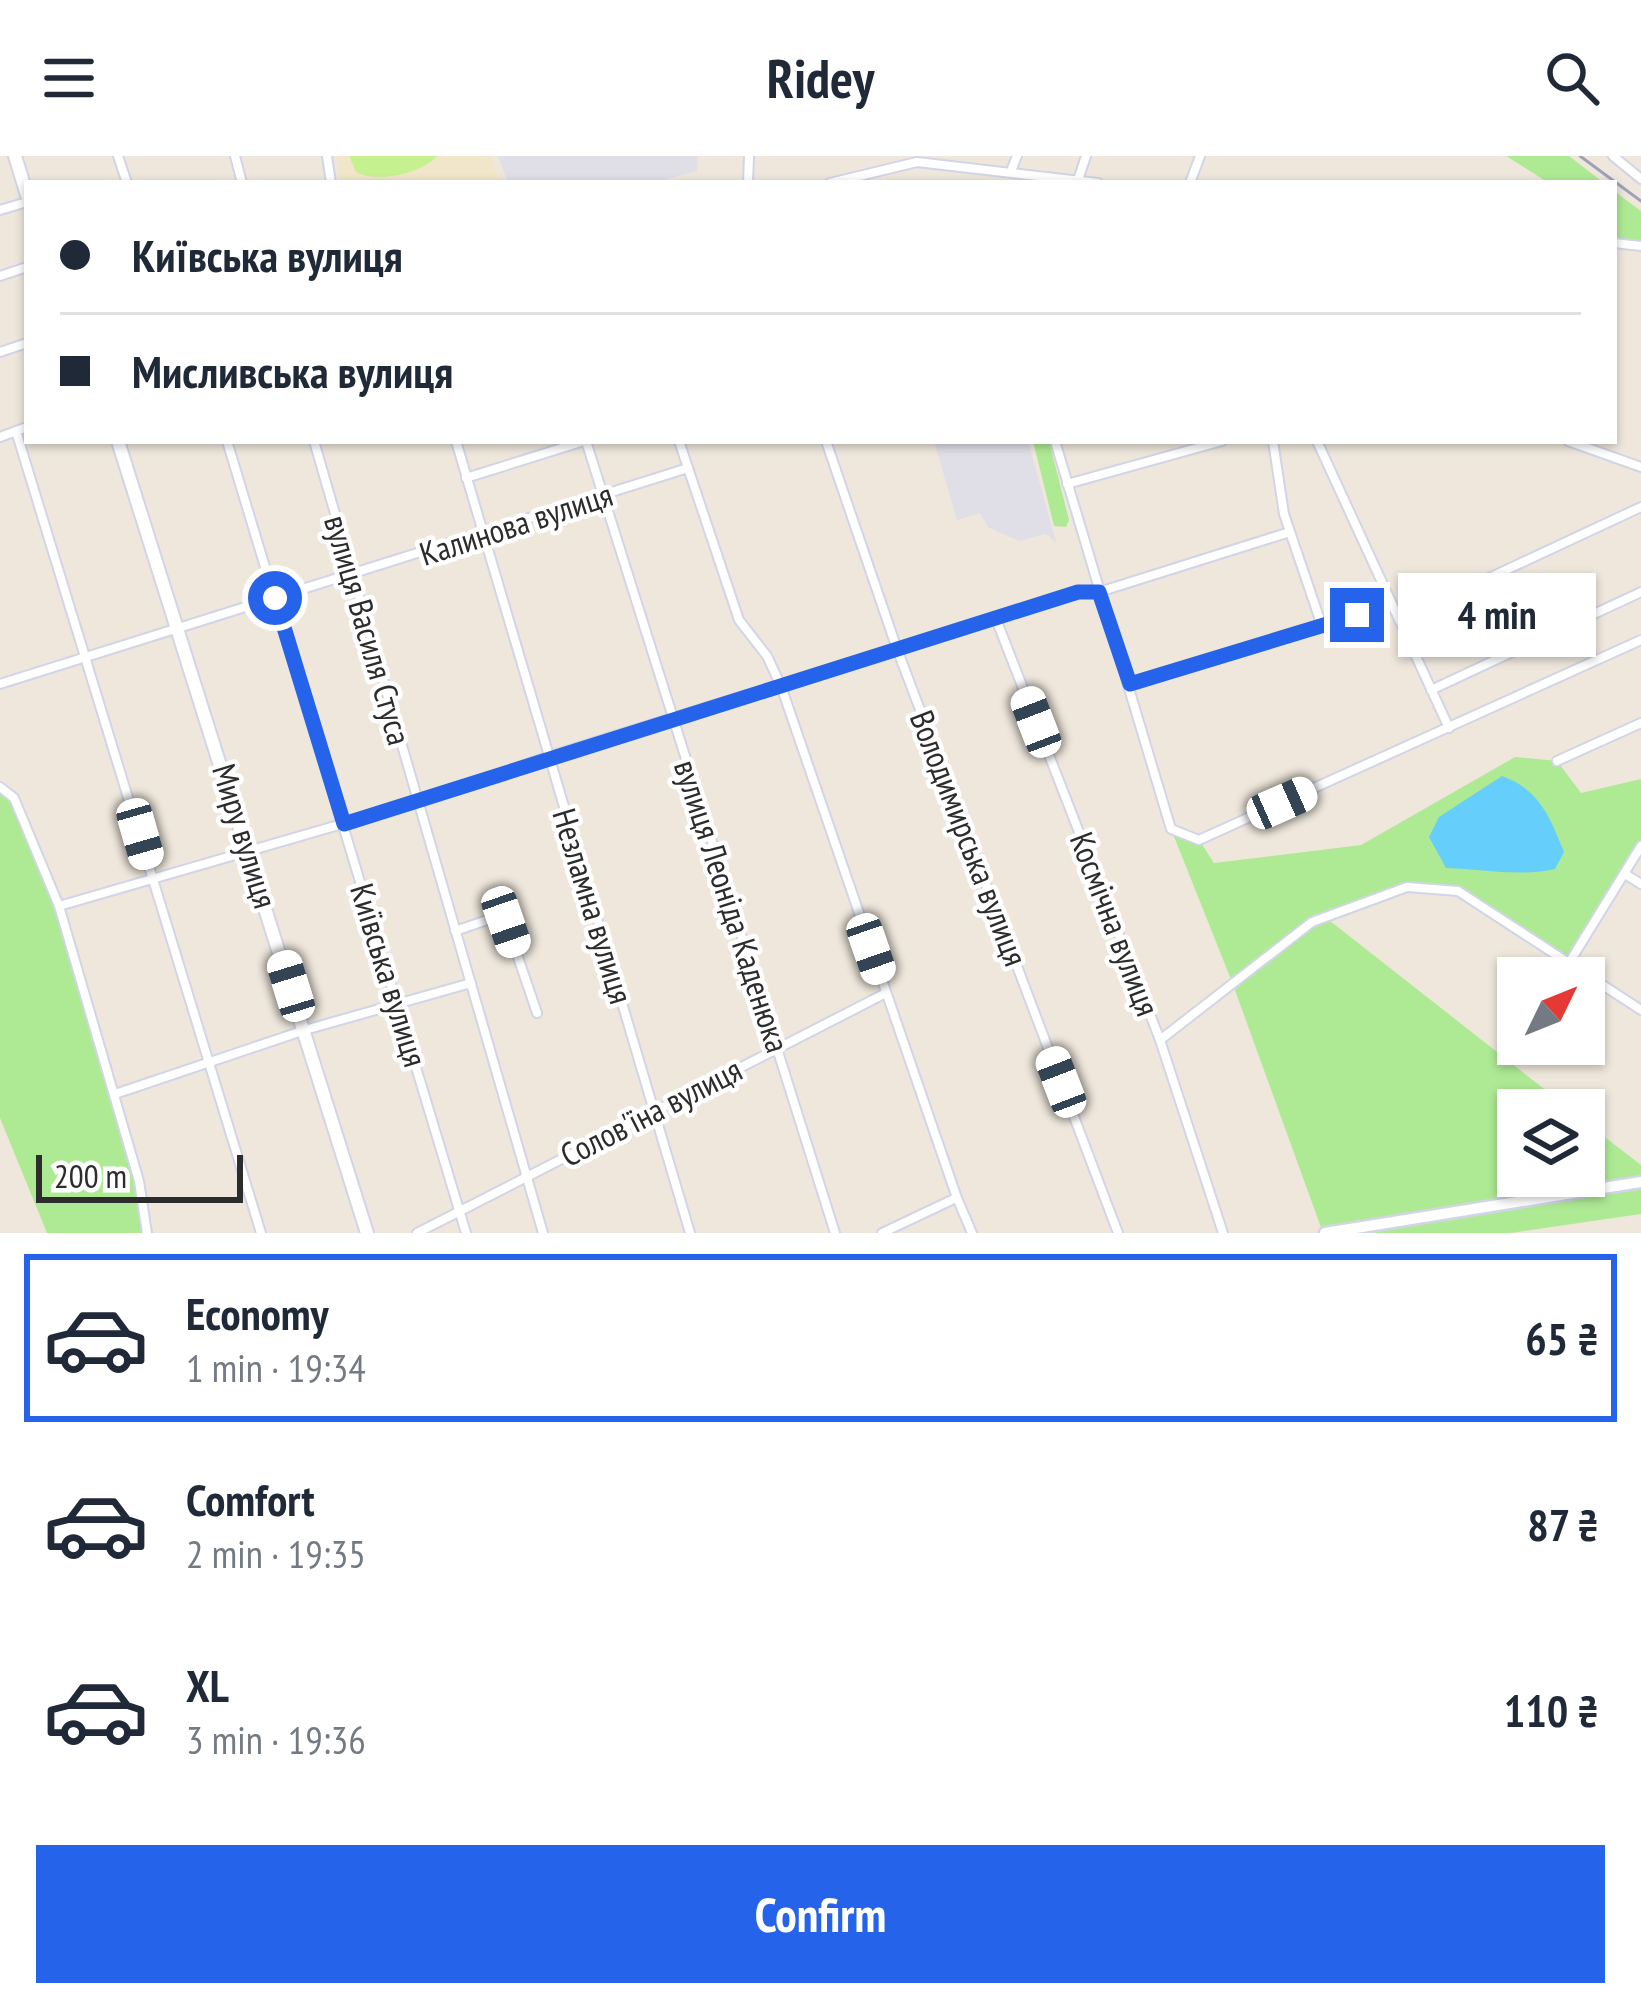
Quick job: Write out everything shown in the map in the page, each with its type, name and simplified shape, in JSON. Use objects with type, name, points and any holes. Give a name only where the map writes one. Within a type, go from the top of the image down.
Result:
[{"type":"main road","points":[[15,156],[24,188]]},
{"type":"main road","name":"Миру вулиця","points":[[119,444],[368,1233]]},
{"type":"street","points":[[1011,171],[1017,156]]},
{"type":"street","points":[[842,180],[916,162],[1078,180],[1086,156]]},
{"type":"street","points":[[1616,157],[1641,179]]},
{"type":"street","points":[[966,166],[968,180]]},
{"type":"street","points":[[0,436],[24,429]]},
{"type":"street","points":[[16,431],[260,1233]]},
{"type":"street","name":"Київська вулиця","points":[[228,444],[466,1233]]},
{"type":"street","name":"вулиця Василя Стуса","points":[[315,444],[543,1233]]},
{"type":"street","name":"Незламна вулиця","points":[[457,444],[690,1233]]},
{"type":"street","points":[[466,478],[575,444]]},
{"type":"street","name":"вулиця Леоніда Каденюка","points":[[586,444],[835,1233]]},
{"type":"street","points":[[680,444],[739,620],[781,686],[972,1233]]},
{"type":"street","name":"Володимирська вулиця","points":[[827,444],[897,649],[1118,1233]]},
{"type":"street","points":[[1056,444],[1171,829],[1199,840],[1641,640]]},
{"type":"street","points":[[1067,484],[1211,444]]},
{"type":"street","points":[[1274,444],[1290,532],[1322,626]]},
{"type":"street","points":[[1318,444],[1449,728]]},
{"type":"street","points":[[1576,444],[1641,467]]},
{"type":"street","name":"Калинова вулиця","points":[[0,684],[688,468]]},
{"type":"street","points":[[1399,620],[1641,507]]},
{"type":"street","points":[[58,906],[418,802],[671,718],[1290,532]]},
{"type":"street","points":[[1431,690],[1641,592]]},
{"type":"street","points":[[1130,684],[1392,604]]},
{"type":"street","name":"Космічна вулиця","points":[[996,619],[1160,1040],[1223,1233]]},
{"type":"street","points":[[1557,761],[1641,723]]},
{"type":"street","points":[[0,787],[14,798],[58,906],[140,1181],[147,1233]]},
{"type":"street","points":[[1573,957],[1641,846]]},
{"type":"street","points":[[1625,874],[1641,884]]},
{"type":"street","points":[[1160,1040],[1312,922],[1407,887],[1457,890],[1560,957]]},
{"type":"street","points":[[455,931],[496,917],[506,922],[537,1013]]},
{"type":"street","points":[[115,1094],[305,1030],[471,982]]},
{"type":"street","points":[[1605,986],[1641,1010]]},
{"type":"street","name":"Солов'їна вулиця","points":[[417,1233],[886,992]]},
{"type":"street","points":[[1325,1233],[1641,1182]]},
{"type":"street","points":[[882,1233],[957,1198]]},
{"type":"shaded area","points":[[336,156],[491,156],[499,180],[340,180]]},
{"type":"shaded area","points":[[498,156],[698,156],[697,171],[663,180],[507,180]]},
{"type":"shaded area","points":[[935,444],[1029,444],[1056,542],[1046,534],[1019,541],[988,527],[980,513],[957,520]]},
{"type":"green space","points":[[349,156],[437,156],[410,172],[375,177],[356,172]]},
{"type":"green space","points":[[1506,156],[1569,156],[1600,180],[1544,180]]},
{"type":"green space","points":[[1617,193],[1641,211],[1641,245],[1617,242]]},
{"type":"green space","points":[[1034,444],[1050,444],[1069,520],[1066,527],[1054,526]]},
{"type":"green space","points":[[1515,757],[1557,761],[1581,793],[1641,779],[1641,846],[1573,957],[1560,957],[1457,891],[1407,887],[1325,917],[1497,1052],[1497,1065],[1514,1065],[1544,1089],[1497,1089],[1497,1197],[1605,1197],[1605,1137],[1641,1165],[1641,1214],[1511,1233],[1323,1233],[1171,829],[1199,840],[1214,863],[1361,845]]},
{"type":"green space","points":[[0,787],[14,798],[59,906],[139,1181],[147,1233],[47,1233],[0,1118]]},
{"type":"water","points":[[1502,776],[1525,788],[1548,816],[1564,852],[1555,869],[1446,868],[1429,837],[1439,817]]},
{"type":"railway","points":[[1580,156],[1613,180]]},
{"type":"railway","points":[[1617,183],[1641,201]]},
{"type":"route","points":[[275,598],[344,824],[1078,592],[1099,592],[1130,684],[1357,615]]}]
